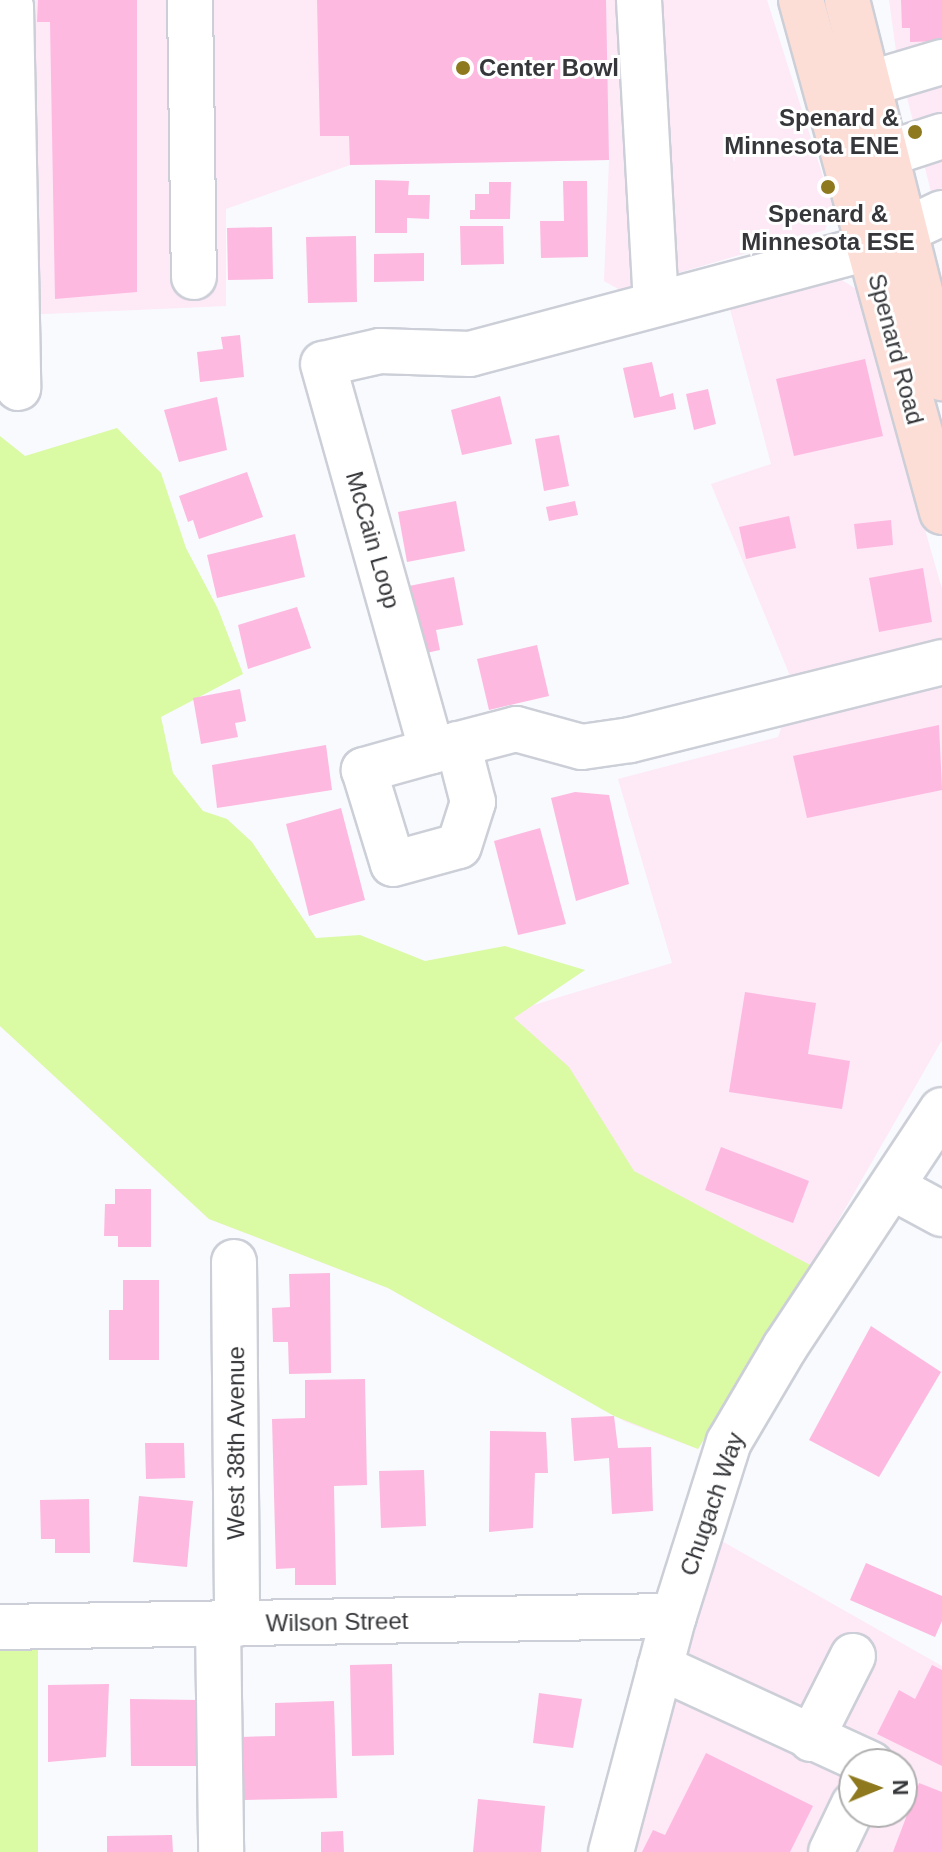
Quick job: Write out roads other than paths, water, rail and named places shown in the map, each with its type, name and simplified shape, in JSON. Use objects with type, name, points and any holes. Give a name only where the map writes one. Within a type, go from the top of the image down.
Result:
[{"type":"main road","name":"Spenard Road","points":[[801,0],[905,230],[942,512]]},
{"type":"main road","name":"Spenard Road","points":[[847,0],[942,378]]},
{"type":"street","points":[[5,0],[11,7],[18,388]]},
{"type":"street","points":[[190,0],[194,277]]},
{"type":"street","points":[[639,0],[656,304]]},
{"type":"street","points":[[868,84],[942,62]]},
{"type":"street","points":[[887,154],[942,136]]},
{"type":"street","name":"McCain Loop","points":[[905,230],[656,304],[470,354],[380,351],[323,364],[445,748],[516,729],[582,747],[630,740],[942,662]]},
{"type":"street","name":"Chugach Way","points":[[611,1852],[674,1616],[729,1442],[785,1347],[942,1110]]},
{"type":"street","points":[[892,1187],[942,1214]]},
{"type":"street","name":"West 38th Avenue","points":[[221,1852],[234,1262]]},
{"type":"street","name":"Wilson Street","points":[[0,1627],[674,1616]]},
{"type":"street","points":[[811,1739],[853,1656]]},
{"type":"street","points":[[660,1667],[838,1750]]},
{"type":"street","points":[[831,1852],[842,1828]]},
{"type":"place","name":"Center Bowl","points":[[463,68]]},
{"type":"place","name":"Spenard & Minnesota ENE","points":[[915,132]]},
{"type":"place","name":"Spenard & Minnesota ESE","points":[[828,187]]}]
